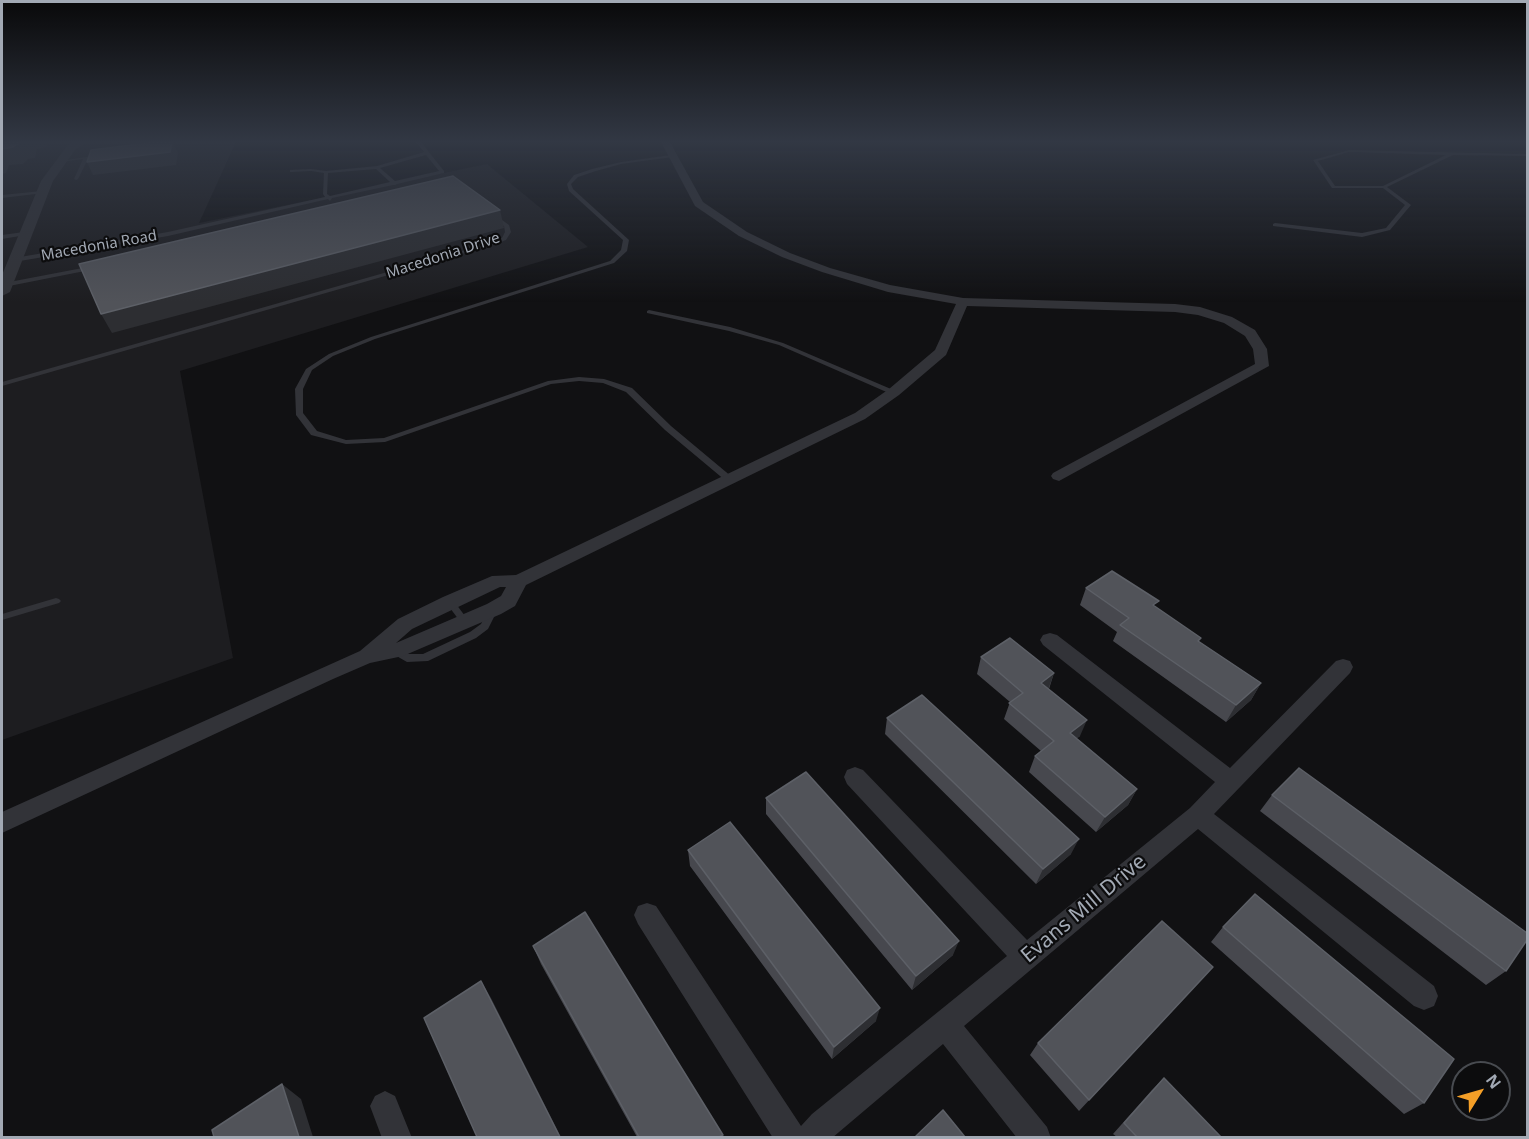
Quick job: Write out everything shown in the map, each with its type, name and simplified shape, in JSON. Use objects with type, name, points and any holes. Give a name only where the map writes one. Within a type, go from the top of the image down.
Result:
[{"type":"street","points":[[3,289],[41,195]]},
{"type":"street","points":[[694,195],[699,204],[743,234],[786,255],[826,270],[888,288],[963,302],[1176,308],[1200,311],[1228,320],[1250,333],[1260,350],[1262,366],[1059,476]]},
{"type":"street","points":[[367,656],[405,624],[450,602],[498,581],[519,581],[860,416],[894,392],[941,352],[963,302]]},
{"type":"street","points":[[2,823],[367,656],[396,651],[494,609],[507,601],[519,581]]},
{"type":"street","points":[[1050,640],[1230,781]]},
{"type":"street","name":"Evans Mill Drive","points":[[811,1137],[1198,814],[1343,667]]},
{"type":"street","points":[[855,777],[1026,957]]},
{"type":"street","points":[[1198,814],[1425,996]]},
{"type":"street","points":[[647,915],[791,1137]]},
{"type":"street","points":[[945,1024],[1036,1137]]},
{"type":"street","points":[[385,1106],[397,1137]]},
{"type":"lane","points":[[326,195],[330,199]]},
{"type":"lane","name":"Macedonia Road","points":[[14,260],[141,239],[347,195]]},
{"type":"lane","points":[[577,195],[626,240],[624,250],[612,261],[373,338],[331,355],[309,369],[299,389],[299,413],[314,433],[346,442],[385,440],[550,382],[579,379],[604,381],[629,390],[668,428],[729,479]]},
{"type":"lane","points":[[1275,225],[1362,235],[1388,229],[1408,206],[1394,195]]},
{"type":"lane","name":"Macedonia Drive","points":[[2,384],[504,239],[508,232],[506,225],[487,211]]},
{"type":"lane","points":[[2,237],[24,234]]},
{"type":"lane","points":[[3,289],[100,266]]},
{"type":"lane","points":[[649,312],[730,329],[781,344],[894,392]]},
{"type":"lane","points":[[2,617],[56,601]]},
{"type":"lane","points":[[450,602],[465,622]]},
{"type":"lane","points":[[396,651],[407,658],[424,658],[473,635],[485,626],[494,609]]},
{"type":"shaded area","points":[[2,195],[212,195],[199,223],[335,195],[525,195],[588,247],[180,371],[233,658],[2,740]]},
{"type":"building","points":[[372,195],[479,195],[500,210],[101,314],[79,264]]},
{"type":"building","points":[[1112,571],[1159,601],[1153,605],[1201,638],[1198,641],[1261,683],[1236,705],[1120,625],[1129,618],[1086,588]]},
{"type":"building","points":[[1010,638],[1054,673],[1041,683],[1087,720],[1070,733],[1137,789],[1105,817],[1035,756],[1054,741],[1009,703],[1023,693],[981,657]]},
{"type":"building","points":[[922,695],[1079,839],[1043,869],[887,718]]},
{"type":"building","points":[[1299,768],[1527,933],[1527,940],[1506,971],[1272,795]]},
{"type":"building","points":[[806,772],[959,941],[916,976],[766,798]]},
{"type":"building","points":[[730,822],[880,1008],[834,1047],[688,850]]},
{"type":"building","points":[[1255,894],[1454,1059],[1424,1103],[1223,927]]},
{"type":"building","points":[[585,912],[723,1135],[719,1137],[639,1137],[533,946]]},
{"type":"building","points":[[1162,921],[1213,967],[1089,1100],[1038,1043]]},
{"type":"building","points":[[481,981],[560,1137],[477,1137],[424,1018]]},
{"type":"building","points":[[1164,1078],[1221,1137],[1137,1137],[1124,1123]]},
{"type":"building","points":[[282,1084],[299,1137],[214,1137],[212,1130]]},
{"type":"building","points":[[943,1110],[965,1137],[915,1137]]}]
